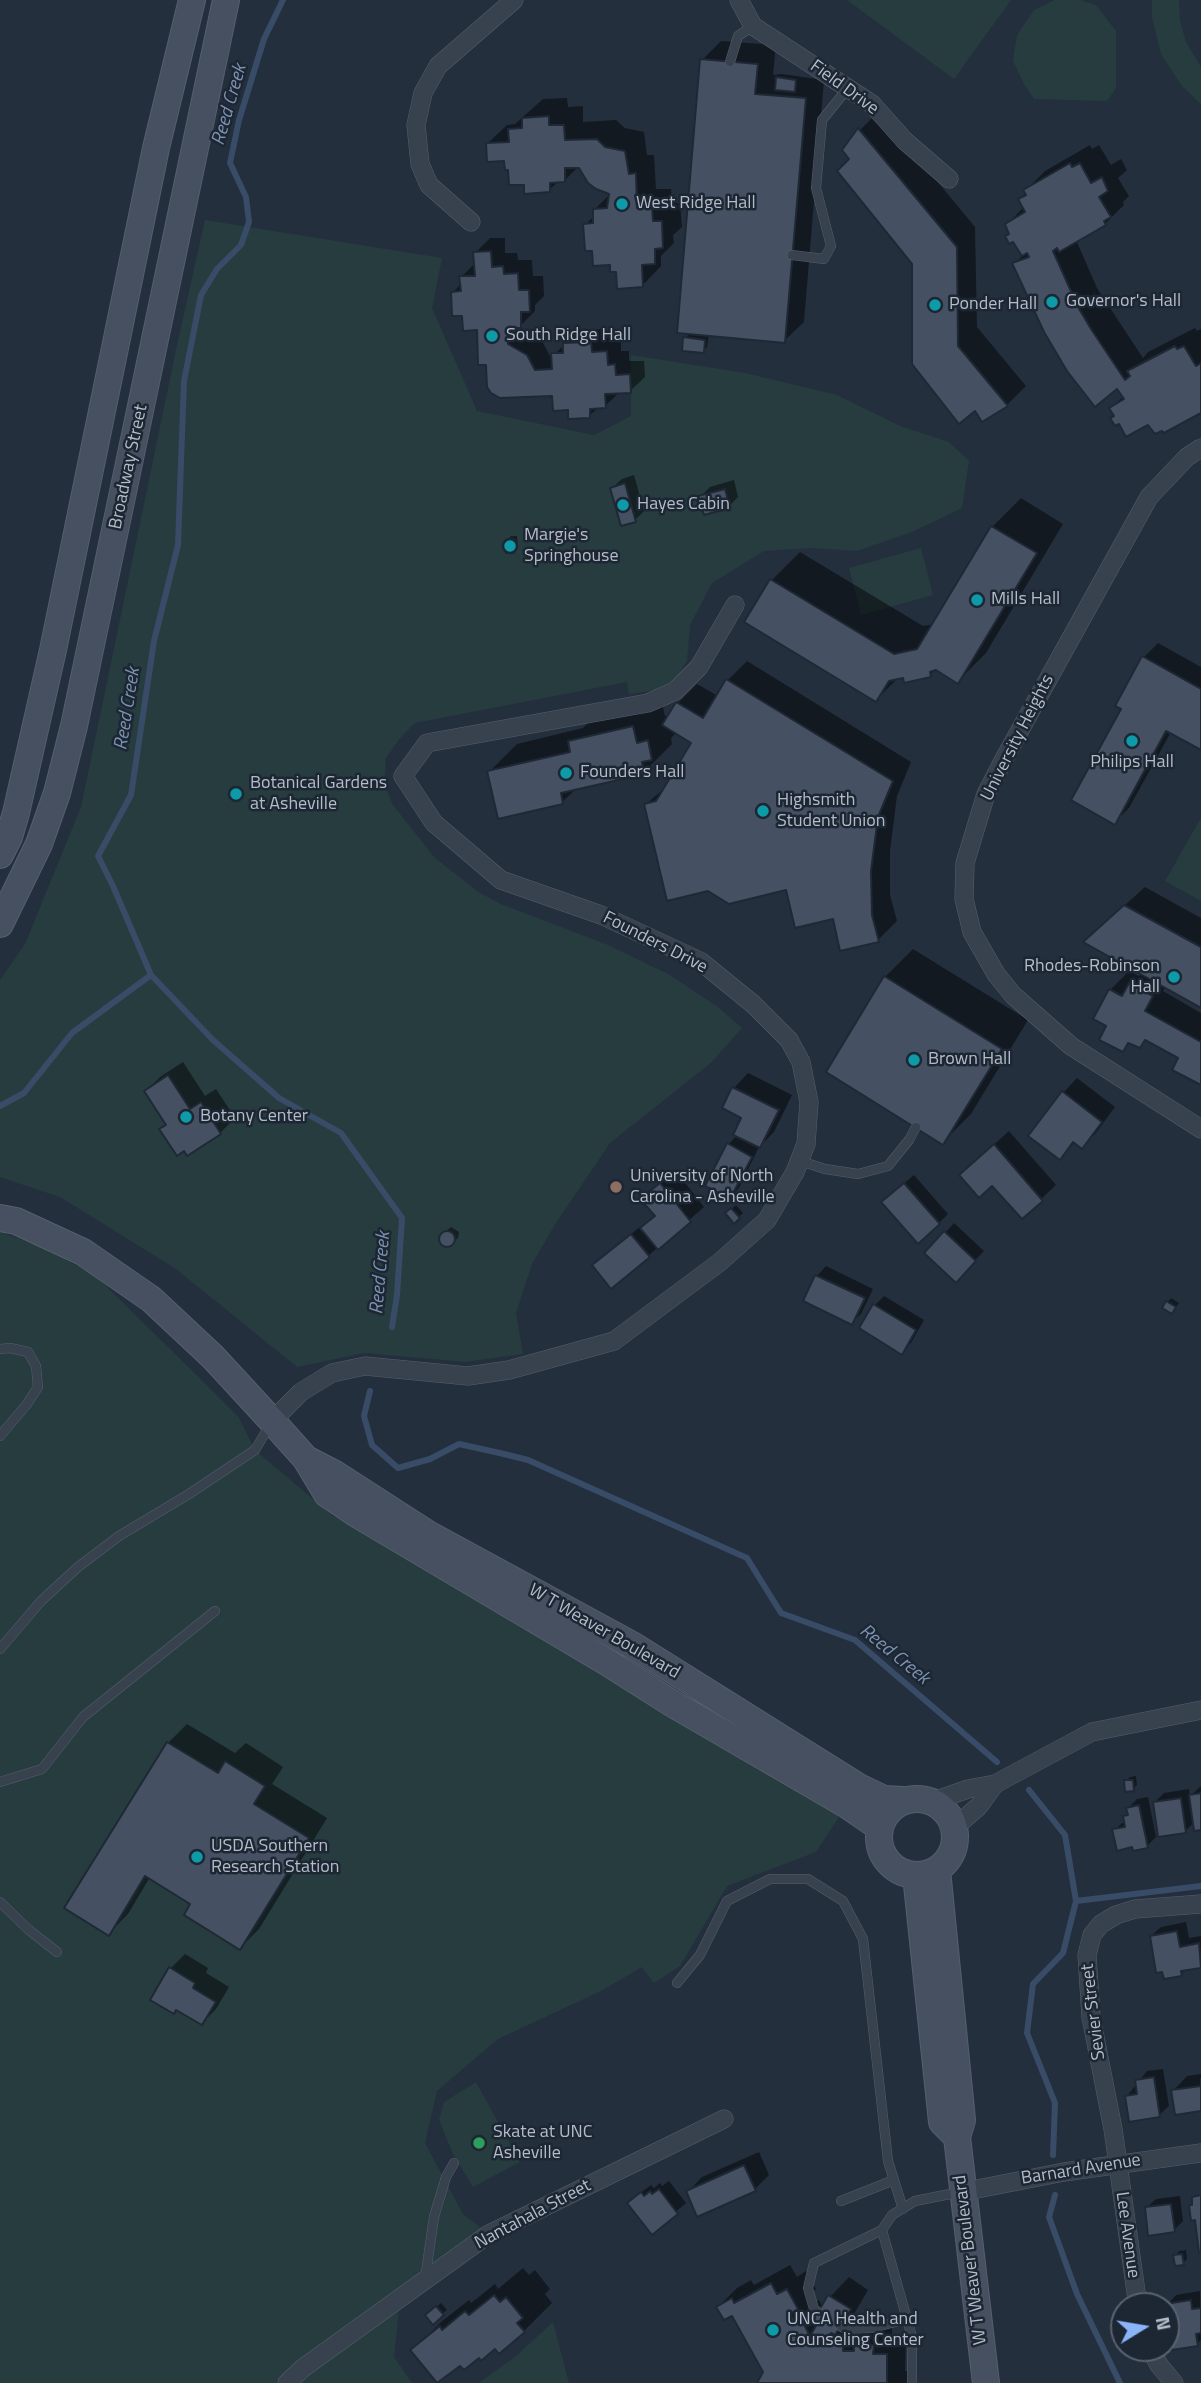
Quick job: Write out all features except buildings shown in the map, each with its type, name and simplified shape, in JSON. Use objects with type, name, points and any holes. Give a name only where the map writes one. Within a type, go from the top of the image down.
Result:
[{"type":"main road","name":"Broadway Street","points":[[0,855],[16,813],[53,650],[156,148],[192,0]]},
{"type":"main road","name":"Broadway Street","points":[[0,924],[39,844],[57,793],[74,726],[226,0]]},
{"type":"main road","name":"W T Weaver Boulevard","points":[[5,1217],[83,1252],[151,1299],[213,1357],[272,1421],[306,1459],[327,1494],[673,1704],[847,1805],[879,1827]]},
{"type":"main road","name":"W T Weaver Boulevard","points":[[306,1459],[335,1474],[428,1534],[634,1646],[859,1787],[884,1799],[903,1800]]},
{"type":"main road","points":[[921,1798],[934,1801],[950,1816],[954,1828],[954,1847],[950,1856],[926,1873],[899,1871],[886,1860],[879,1844],[879,1827],[886,1814],[903,1800],[921,1798]]},
{"type":"main road","name":"W T Weaver Boulevard","points":[[926,1873],[962,2120],[957,2137],[962,2192],[986,2383]]},
{"type":"street","points":[[471,222],[429,185],[420,164],[416,125],[424,93],[438,66],[514,0]]},
{"type":"street","points":[[739,0],[752,26]]},
{"type":"street","name":"Field Drive","points":[[752,26],[872,104],[905,141],[949,179]]},
{"type":"street","name":"University Heights","points":[[1201,448],[1187,457],[1149,498],[999,769],[986,794],[965,863],[964,899],[972,932],[996,974],[1013,995],[1071,1046],[1201,1129]]},
{"type":"street","name":"Founders Drive","points":[[272,1421],[301,1392],[332,1373],[365,1366],[468,1376],[509,1370],[614,1341],[720,1262],[767,1220],[800,1161],[806,1144],[809,1102],[802,1062],[789,1040],[753,1004],[700,961],[601,915],[500,880],[434,823],[404,776],[427,743],[648,703],[675,691],[699,667],[734,605]]},
{"type":"street","points":[[934,1801],[995,1784],[1091,1732],[1201,1710]]},
{"type":"street","points":[[954,1828],[979,1806],[995,1784]]},
{"type":"street","name":"Sevier Street","points":[[1117,2164],[1113,2129],[1091,2017],[1087,1955],[1092,1935],[1101,1924],[1116,1915],[1135,1909],[1201,1904]]},
{"type":"street","name":"Nantahala Street","points":[[288,2383],[303,2368],[489,2234],[724,2119]]},
{"type":"street","name":"Barnard Avenue","points":[[962,2192],[1117,2164],[1201,2153]]},
{"type":"street","name":"Lee Avenue","points":[[1117,2164],[1136,2292]]},
{"type":"street","points":[[1157,2362],[1174,2383]]},
{"type":"lane","points":[[730,62],[738,36],[752,26]]},
{"type":"lane","points":[[792,255],[824,259],[831,246],[816,188],[822,120],[848,88]]},
{"type":"lane","points":[[800,1161],[825,1169],[858,1174],[888,1166],[916,1128]]},
{"type":"lane","points":[[0,1349],[29,1352],[36,1366],[38,1387],[0,1436]]},
{"type":"lane","points":[[0,1649],[41,1601],[78,1567],[119,1536],[255,1450],[272,1421]]},
{"type":"lane","points":[[0,1782],[42,1769],[83,1717],[215,1611]]},
{"type":"lane","points":[[677,1983],[700,1955],[727,1901],[769,1879],[808,1879],[843,1901],[863,1939],[888,2161],[903,2209]]},
{"type":"lane","points":[[0,1902],[57,1952]]},
{"type":"lane","points":[[424,2281],[434,2217],[446,2177],[454,2163]]},
{"type":"lane","points":[[841,2201],[894,2180]]},
{"type":"lane","points":[[818,2312],[814,2309],[808,2288],[814,2263],[882,2230],[892,2216],[915,2201],[962,2192]]},
{"type":"lane","points":[[882,2230],[912,2337],[912,2383]]},
{"type":"lane","points":[[841,2326],[845,2329],[872,2328],[907,2319]]},
{"type":"green space","points":[[847,0],[1011,0],[954,79]]},
{"type":"green space","points":[[1055,0],[1080,0],[1096,5],[1116,31],[1116,88],[1107,101],[1034,99],[1024,84],[1013,61],[1017,35],[1034,10]]},
{"type":"green space","points":[[1152,0],[1179,0],[1180,21],[1186,42],[1201,67],[1201,104],[1182,86],[1161,54],[1152,18]]},
{"type":"green space","name":"Botanical Gardens at Asheville","points":[[205,220],[442,258],[432,308],[477,411],[594,435],[631,416],[631,355],[745,373],[837,395],[900,426],[949,442],[969,461],[962,508],[912,532],[857,551],[811,548],[764,551],[712,583],[690,625],[687,661],[675,680],[656,690],[629,694],[627,682],[415,723],[386,758],[384,784],[393,805],[435,858],[480,893],[501,904],[608,945],[668,974],[718,1007],[742,1028],[712,1062],[610,1143],[556,1223],[532,1264],[516,1313],[523,1354],[465,1362],[364,1353],[297,1367],[176,1269],[60,1197],[0,1177],[0,980],[25,944],[81,807]]},
{"type":"green space","points":[[921,548],[933,595],[861,615],[849,568]]},
{"type":"green space","points":[[1201,818],[1201,901],[1165,881]]},
{"type":"green space","points":[[0,1232],[41,1247],[94,1274],[238,1416],[255,1450],[333,1516],[575,1643],[841,1814],[816,1852],[727,1886],[680,1966],[654,1983],[642,1967],[601,1991],[498,2039],[437,2091],[425,2143],[463,2214],[489,2234],[400,2299],[394,2357],[412,2383],[0,2383]]},
{"type":"green space","name":"Skate at UNC Asheville","points":[[476,2082],[520,2162],[473,2187],[453,2154],[439,2120],[444,2102]]},
{"type":"green space","points":[[553,2322],[569,2383],[479,2383],[516,2356]]},
{"type":"waterway","name":"Reed Creek","points":[[283,0],[264,39],[239,120],[230,163],[246,197],[249,222],[241,245],[217,269],[201,295],[184,381],[178,545],[154,641],[131,795],[98,856],[151,975],[213,1040],[279,1098],[341,1133],[402,1218],[392,1327]]},
{"type":"waterway","points":[[0,1106],[24,1093],[72,1033],[151,975]]},
{"type":"waterway","name":"Reed Creek","points":[[370,1391],[364,1416],[372,1445],[398,1468],[430,1459],[459,1444],[528,1460],[747,1558],[781,1613],[855,1640],[997,1762]]},
{"type":"waterway","name":"Reed Creek","points":[[1029,1790],[1065,1835],[1076,1901],[1063,1953],[1033,1984],[1027,2033],[1055,2103],[1053,2155]]},
{"type":"waterway","points":[[1076,1901],[1201,1886]]},
{"type":"waterway","name":"Reed Creek","points":[[1055,2195],[1049,2217],[1077,2294],[1120,2383]]},
{"type":"place","name":"West Ridge Hall","points":[[622,204]]},
{"type":"place","name":"Governor's Hall","points":[[1052,302]]},
{"type":"place","name":"Ponder Hall","points":[[935,305]]},
{"type":"place","name":"South Ridge Hall","points":[[492,336]]},
{"type":"place","name":"Hayes Cabin","points":[[623,505]]},
{"type":"place","name":"Margie's Springhouse","points":[[510,546]]},
{"type":"place","name":"Mills Hall","points":[[977,600]]},
{"type":"place","name":"Philips Hall","points":[[1132,741]]},
{"type":"place","name":"Founders Hall","points":[[566,773]]},
{"type":"place","name":"Botanical Gardens at Asheville","points":[[236,794]]},
{"type":"place","name":"Highsmith Student Union","points":[[763,811]]},
{"type":"place","name":"Rhodes-Robinson Hall","points":[[1174,977]]},
{"type":"place","name":"Brown Hall","points":[[914,1060]]},
{"type":"place","name":"Botany Center","points":[[186,1117]]},
{"type":"place","name":"University of North Carolina - Asheville","points":[[616,1187]]},
{"type":"place","name":"USDA Southern Research Station","points":[[197,1857]]},
{"type":"place","name":"Skate at UNC Asheville","points":[[479,2143]]},
{"type":"place","name":"UNCA Health and Counseling Center","points":[[773,2330]]}]
